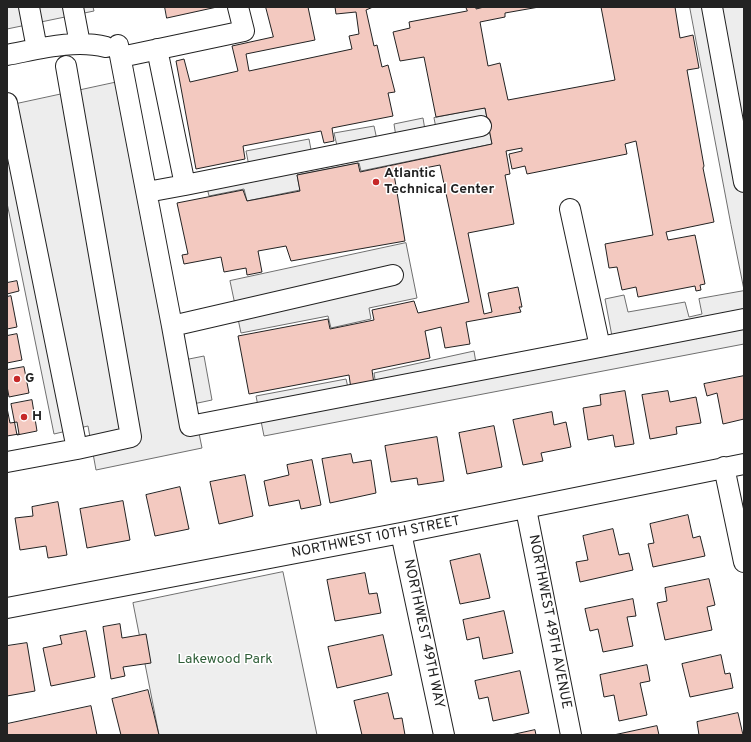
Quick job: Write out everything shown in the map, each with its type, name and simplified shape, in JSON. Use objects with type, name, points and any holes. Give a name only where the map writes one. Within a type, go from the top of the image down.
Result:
[{"type":"street","points":[[28,7],[37,50]]},
{"type":"street","points":[[73,7],[80,44]]},
{"type":"street","points":[[7,55],[64,45],[80,44],[97,44],[115,49],[157,49],[244,31],[238,7]]},
{"type":"street","points":[[712,7],[744,182]]},
{"type":"street","points":[[115,49],[147,192],[190,426],[744,319]]},
{"type":"street","points":[[157,49],[185,185]]},
{"type":"street","points":[[7,462],[131,437],[66,66]]},
{"type":"street","points":[[7,103],[77,449]]},
{"type":"street","points":[[147,192],[481,126]]},
{"type":"street","points":[[570,208],[600,347]]},
{"type":"street","points":[[172,326],[393,275]]},
{"type":"street","name":"NORTHWEST 10TH STREET","points":[[7,608],[526,509],[744,464]]},
{"type":"street","points":[[724,467],[744,562]]},
{"type":"street","name":"NORTHWEST 49TH AVENUE","points":[[526,509],[571,735]]},
{"type":"street","name":"NORTHWEST 49TH WAY","points":[[401,533],[444,735]]},
{"type":"green space","name":"Lakewood Park","points":[[283,572],[317,735],[159,735],[133,603]]},
{"type":"shaded area","points":[[7,7],[93,7],[94,11],[7,29]]},
{"type":"shaded area","points":[[690,7],[744,7],[744,290],[731,225]]},
{"type":"shaded area","points":[[118,82],[174,362],[204,356],[212,400],[193,404],[202,448],[96,470],[88,426],[54,434],[7,203],[7,106]]},
{"type":"shaded area","points":[[485,108],[492,144],[361,171],[359,163],[297,175],[300,190],[247,201],[244,189],[209,196],[204,175],[249,166],[246,151],[309,139],[312,155],[338,150],[334,133],[374,126],[377,140],[396,137],[394,124],[423,118],[425,130],[436,128],[434,118]]},
{"type":"shaded area","points":[[406,243],[417,298],[369,308],[371,319],[331,328],[328,316],[241,333],[230,281]]},
{"type":"shaded area","points":[[744,291],[744,344],[264,436],[256,396],[346,379],[349,392],[376,386],[374,373],[474,351],[477,369],[614,347],[605,299],[624,295],[628,312],[685,302],[689,317],[702,314],[699,299]]},
{"type":"building","points":[[165,7],[217,7],[167,18]]},
{"type":"building","points":[[266,7],[308,7],[315,40],[246,54],[249,71],[352,49],[349,36],[359,34],[356,12],[336,14],[335,7],[373,7],[366,10],[374,46],[377,45],[382,67],[388,65],[395,92],[388,93],[393,116],[332,128],[334,141],[324,143],[321,131],[243,146],[245,159],[196,169],[176,61],[184,59],[190,82],[238,71],[232,46],[273,37]]},
{"type":"building","points":[[466,7],[476,7],[476,9],[484,7],[539,7],[505,13],[505,17],[480,22],[488,66],[500,63],[508,100],[615,80],[601,7],[675,7],[680,38],[693,35],[699,68],[687,70],[704,166],[703,168],[714,222],[666,232],[668,240],[695,235],[705,284],[700,285],[701,290],[696,291],[695,286],[638,297],[636,287],[622,290],[617,267],[609,268],[605,244],[653,235],[636,141],[625,144],[627,154],[527,174],[525,166],[512,169],[509,154],[522,151],[522,148],[506,151],[510,174],[505,175],[514,224],[468,233],[484,314],[492,312],[488,293],[518,287],[522,307],[519,307],[521,312],[466,322],[470,344],[445,348],[441,327],[425,331],[430,358],[372,370],[374,384],[351,389],[349,375],[249,394],[238,336],[328,319],[330,329],[374,320],[372,310],[414,301],[418,313],[469,302],[440,165],[394,174],[405,241],[291,261],[286,246],[258,251],[262,272],[247,275],[246,268],[224,272],[221,257],[184,264],[182,255],[188,254],[177,203],[243,190],[247,201],[300,191],[297,175],[358,163],[360,172],[492,144],[485,108],[436,117],[424,57],[400,61],[393,32],[410,28],[409,22],[467,11]]},
{"type":"building","points":[[17,281],[19,291],[7,294],[7,283]]},
{"type":"building","points":[[11,296],[17,327],[7,329],[7,297]]},
{"type":"building","points":[[17,334],[22,360],[7,363],[7,336]]},
{"type":"building","name":"G","points":[[24,367],[29,393],[9,397],[7,370]]},
{"type":"building","points":[[744,376],[744,419],[723,424],[717,393],[707,396],[704,384]]},
{"type":"building","points":[[625,391],[634,444],[615,447],[613,435],[588,440],[583,408],[601,405],[600,395]]},
{"type":"building","points":[[668,391],[670,402],[696,397],[701,423],[676,427],[677,434],[650,439],[642,395]]},
{"type":"building","name":"H","points":[[32,400],[37,431],[17,435],[11,404]]},
{"type":"building","points":[[7,408],[10,423],[17,422],[19,434],[7,436]]},
{"type":"building","points":[[552,412],[554,425],[566,422],[571,447],[541,453],[543,461],[523,465],[513,420]]},
{"type":"building","points":[[494,426],[502,467],[467,474],[459,433]]},
{"type":"building","points":[[437,437],[444,481],[418,485],[417,478],[391,482],[385,446]]},
{"type":"building","points":[[351,454],[353,463],[371,460],[376,493],[330,503],[322,459]]},
{"type":"building","points":[[312,460],[321,505],[301,509],[299,500],[269,506],[264,481],[289,475],[287,465]]},
{"type":"building","points":[[245,475],[253,516],[219,524],[210,482]]},
{"type":"building","points":[[180,487],[189,529],[155,536],[146,495]]},
{"type":"building","points":[[123,501],[130,540],[87,548],[80,509]]},
{"type":"building","points":[[58,502],[67,555],[48,558],[46,546],[20,550],[15,518],[33,516],[32,507]]},
{"type":"building","points":[[688,515],[693,538],[700,536],[705,556],[653,567],[648,544],[654,543],[650,524]]},
{"type":"building","points":[[613,529],[619,555],[629,553],[633,570],[580,582],[576,562],[588,560],[583,536]]},
{"type":"building","points":[[480,554],[490,598],[460,604],[450,561]]},
{"type":"building","points":[[365,573],[369,594],[377,593],[381,613],[335,621],[327,580]]},
{"type":"building","points":[[709,579],[715,605],[707,607],[712,630],[665,640],[657,603],[667,601],[665,588]]},
{"type":"building","points":[[633,599],[636,616],[627,617],[633,646],[603,652],[598,629],[590,631],[585,609]]},
{"type":"building","points":[[504,611],[513,653],[483,659],[479,637],[467,640],[463,620]]},
{"type":"building","points":[[120,624],[122,638],[146,634],[151,663],[123,667],[125,676],[111,679],[103,627]]},
{"type":"building","points":[[86,631],[95,677],[51,686],[43,648],[62,644],[60,636]]},
{"type":"building","points":[[383,635],[392,675],[337,688],[328,647]]},
{"type":"building","points":[[27,643],[35,691],[7,696],[7,646]]},
{"type":"building","points":[[721,655],[725,674],[730,673],[733,688],[690,697],[682,664]]},
{"type":"building","points":[[647,665],[650,681],[640,683],[647,715],[619,721],[614,695],[604,697],[600,675]]},
{"type":"building","points":[[520,671],[529,713],[493,721],[488,697],[479,699],[475,681]]},
{"type":"building","points":[[148,690],[159,735],[121,735],[112,699]]},
{"type":"building","points":[[388,693],[394,719],[402,718],[405,735],[362,735],[354,701]]},
{"type":"building","points":[[91,706],[97,735],[7,735],[7,724]]},
{"type":"building","points":[[738,713],[743,735],[699,735],[697,722]]},
{"type":"building","points":[[657,726],[659,735],[614,735]]},
{"type":"building","points":[[535,730],[536,735],[511,735]]},
{"type":"place","name":"Atlantic Technical Center","points":[[376,182]]},
{"type":"place","name":"G","points":[[17,379]]},
{"type":"place","name":"H","points":[[24,417]]}]
